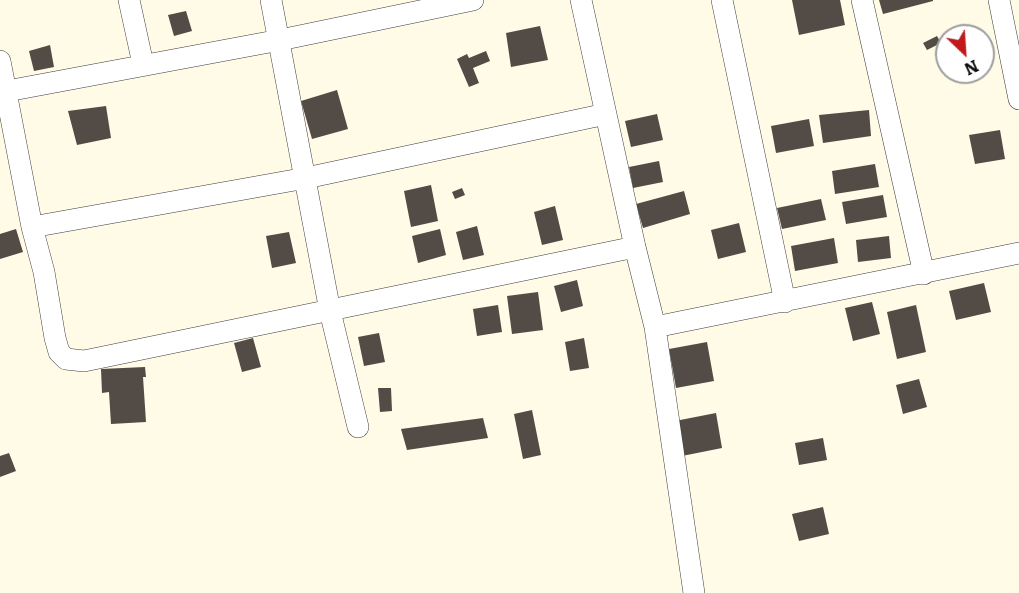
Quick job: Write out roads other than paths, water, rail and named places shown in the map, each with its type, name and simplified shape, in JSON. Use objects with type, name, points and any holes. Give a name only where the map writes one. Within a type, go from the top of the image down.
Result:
[{"type":"street","points":[[129,0],[143,64]]},
{"type":"street","points":[[272,0],[330,311],[358,427]]},
{"type":"street","points":[[7,92],[143,64],[280,40],[472,0]]},
{"type":"street","points":[[581,0],[635,247],[655,327],[694,593]]},
{"type":"street","points":[[722,0],[785,302]]},
{"type":"street","points":[[862,0],[924,274]]},
{"type":"street","points":[[999,0],[1019,99]]},
{"type":"street","points":[[0,61],[32,227],[44,272],[55,338],[59,352],[66,359],[84,361],[635,247]]},
{"type":"street","points":[[32,227],[306,178],[606,114]]},
{"type":"street","points":[[655,327],[1019,253]]}]
